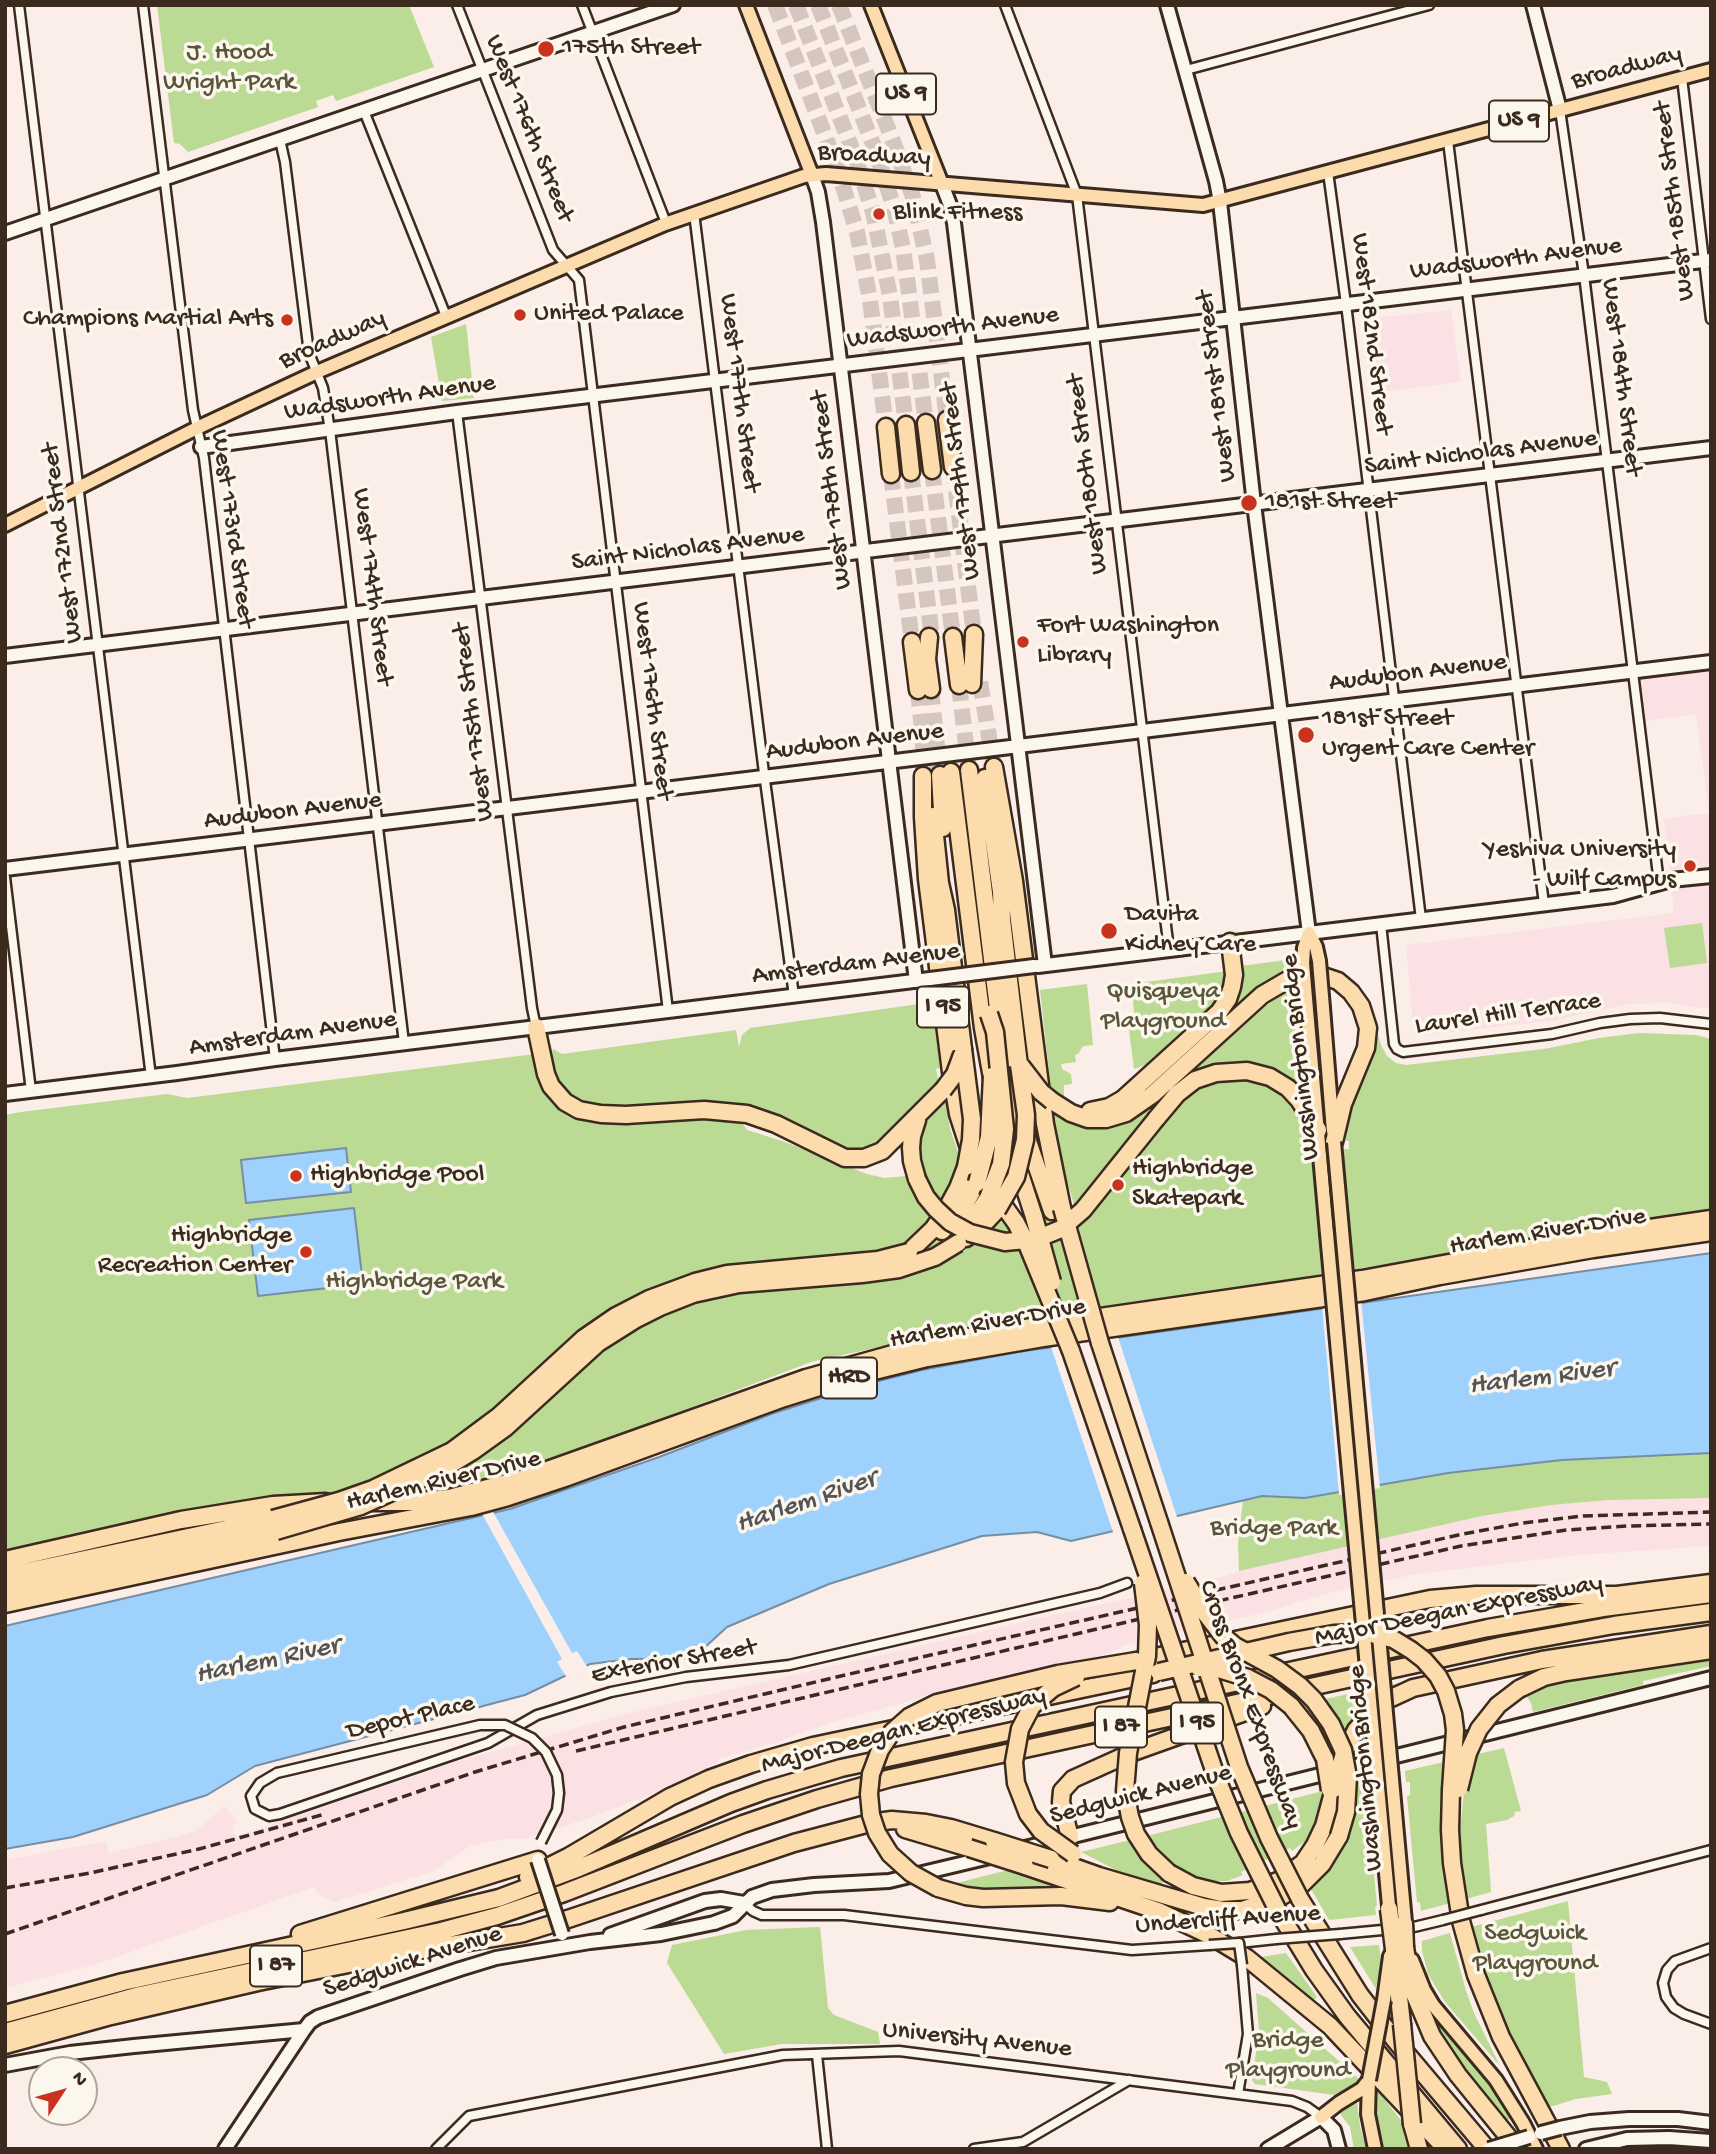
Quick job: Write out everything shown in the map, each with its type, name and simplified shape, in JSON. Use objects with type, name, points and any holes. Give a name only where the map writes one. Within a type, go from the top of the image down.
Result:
[{"type":"highway","points":[[947,420],[953,467]]},
{"type":"highway","points":[[926,423],[932,470]]},
{"type":"highway","points":[[906,425],[911,472]]},
{"type":"highway","points":[[886,427],[891,474]]},
{"type":"highway","points":[[953,636],[970,684],[974,634]]},
{"type":"highway","points":[[912,642],[929,689],[927,659],[930,637]]},
{"type":"highway","points":[[5,1589],[361,1506],[445,1468],[473,1451],[505,1428],[598,1343],[636,1319],[669,1303],[739,1284],[899,1269],[934,1257],[979,1229],[993,1204],[1016,1177],[1025,1140],[1026,1115],[1002,920],[1001,892],[982,769]]},
{"type":"highway","name":"I 95","points":[[982,769],[1015,890],[1057,1209]]},
{"type":"highway","name":"I 95","points":[[982,769],[1004,1058],[1018,1112],[1057,1209]]},
{"type":"highway","points":[[936,775],[946,910],[972,1119],[966,1167],[942,1226]]},
{"type":"highway","name":"I 95","points":[[936,775],[987,1057],[998,1104],[1072,1351]]},
{"type":"highway","name":"I 95","points":[[936,775],[923,828],[955,1105],[963,1133],[979,1168],[1027,1244],[1072,1351]]},
{"type":"highway","points":[[1058,1105],[1093,1111],[1116,1104],[1219,1012],[1228,999],[1234,975],[1230,942]]},
{"type":"highway","points":[[5,1576],[274,1525],[373,1489],[452,1451],[499,1416],[584,1338],[616,1316],[649,1299],[695,1282],[727,1274],[872,1261],[909,1252],[962,1209],[977,1183],[987,1150],[992,1081],[984,972]]},
{"type":"highway","points":[[919,1114],[912,1136],[912,1161],[926,1197],[940,1213],[956,1226],[983,1238],[1004,1242],[1036,1239],[1061,1229],[1083,1210],[1177,1094],[1195,1080],[1216,1073],[1247,1071],[1270,1077],[1288,1088],[1323,1139],[1343,1104],[1366,1048],[1367,1028],[1362,1006],[1351,992],[1338,982],[1317,974],[1288,979],[1262,995],[1132,1110],[1100,1119],[1082,1117],[1058,1105],[1043,1094],[1019,1065]]},
{"type":"highway","points":[[989,1014],[995,1032],[1005,1134],[993,1204]]},
{"type":"highway","points":[[536,1027],[545,1074],[551,1086],[565,1102],[589,1113],[626,1115],[704,1110],[739,1113],[769,1121],[834,1154],[855,1159],[882,1151],[943,1090],[955,1073],[963,1049]]},
{"type":"highway","name":"Cross Bronx Expressway","points":[[1057,1209],[1239,1767],[1269,1838],[1300,1899],[1360,1995],[1488,2149]]},
{"type":"highway","name":"Harlem River Drive","points":[[5,1560],[181,1520],[261,1506],[327,1502],[411,1502],[457,1497],[532,1476],[806,1378],[932,1343],[1363,1279],[1589,1237],[1711,1220]]},
{"type":"highway","name":"Harlem River Drive","points":[[5,1604],[496,1500],[565,1478],[784,1398],[927,1358],[1043,1338],[1365,1292],[1440,1276],[1711,1232]]},
{"type":"highway","name":"Cross Bronx Expressway","points":[[1072,1351],[1217,1779],[1247,1850],[1278,1910],[1319,1978],[1346,2016],[1458,2149]]},
{"type":"highway","points":[[5,2045],[142,2008],[258,1982],[523,1933],[794,1843],[881,1822],[904,1821],[945,1826],[1098,1876],[1213,1909],[1242,1910],[1264,1905],[1294,1890],[1310,1877],[1328,1856],[1339,1836],[1346,1812],[1348,1777],[1343,1750],[1331,1724],[1300,1686],[1277,1669],[1235,1646],[1218,1630],[1181,1574],[1159,1522]]},
{"type":"highway","points":[[1132,1529],[1143,1579],[1148,1641],[1126,1762],[1126,1800],[1140,1841],[1154,1859],[1170,1873],[1193,1886],[1214,1892],[1243,1892],[1264,1887],[1284,1877],[1307,1857],[1322,1833],[1332,1789],[1356,1730],[1372,1712],[1392,1697],[1413,1688],[1542,1660],[1711,1633]]},
{"type":"highway","points":[[1147,1890],[1073,1854],[1052,1840],[1036,1825],[1020,1796],[1014,1762],[1020,1729],[1032,1706],[1059,1684],[1096,1670],[1430,1599],[1476,1595],[1617,1595],[1711,1583]]},
{"type":"highway","name":"Major Deegan Expressway","points":[[5,2014],[123,1982],[442,1912],[520,1891],[731,1803],[841,1768],[1476,1631],[1603,1608],[1711,1594]]},
{"type":"highway","name":"Major Deegan Expressway","points":[[5,2032],[140,1996],[488,1919],[743,1824],[854,1788],[964,1761],[1527,1640],[1711,1612]]},
{"type":"highway","points":[[442,1912],[556,1864],[670,1797],[751,1763],[814,1746],[1289,1642],[1334,1634],[1367,1633],[1393,1639],[1411,1650],[1438,1676],[1446,1691],[1455,1730],[1455,1791],[1450,1840],[1461,1921],[1485,2002],[1561,2149]]},
{"type":"highway","points":[[1455,1791],[1479,1729],[1498,1705],[1519,1689],[1566,1672],[1711,1650]]},
{"type":"highway","points":[[1136,1661],[1058,1674],[937,1703],[909,1717],[892,1732],[880,1750],[871,1774],[869,1794],[873,1821],[883,1844],[895,1859],[911,1873],[938,1888],[983,1898],[1080,1897],[1147,1910],[1180,1921]]},
{"type":"highway","points":[[1159,1672],[1219,1669],[1248,1678],[1277,1693],[1291,1706],[1314,1737],[1332,1789]]},
{"type":"highway","points":[[1070,1837],[1061,1796],[1068,1782],[1078,1775],[1133,1752],[1328,1683]]},
{"type":"highway","points":[[840,1830],[897,1828],[930,1835],[1136,1903],[1180,1921],[1241,1953],[1310,2008],[1349,2045],[1446,2149]]},
{"type":"highway","points":[[236,1957],[333,1923],[538,1860]]},
{"type":"highway","points":[[1389,1909],[1412,2124],[1419,2149]]},
{"type":"highway","points":[[1404,1924],[1411,1986],[1432,2036],[1458,2075],[1531,2141]]},
{"type":"main road","points":[[5,233],[673,5]]},
{"type":"main road","name":"West 178th Street","points":[[746,5],[818,192],[916,981]]},
{"type":"main road","name":"West 179th Street","points":[[870,5],[952,214],[1017,746],[1039,966]]},
{"type":"main road","name":"West 181st Street","points":[[1167,5],[1220,202],[1254,504],[1309,933]]},
{"type":"main road","name":"West 184th Street","points":[[1533,5],[1560,110]]},
{"type":"main road","name":"Broadway","points":[[5,525],[197,428],[317,372],[667,223],[812,174],[1203,205],[1711,70]]},
{"type":"main road","name":"Wadsworth Avenue","points":[[201,447],[457,412],[1707,260]]},
{"type":"main road","name":"Saint Nicholas Avenue","points":[[5,656],[1711,448]]},
{"type":"main road","name":"Audubon Avenue","points":[[5,869],[1711,662]]},
{"type":"main road","name":"Amsterdam Avenue","points":[[6,1094],[1544,904],[1621,894],[1659,883],[1711,876]]},
{"type":"main road","name":"Washington Bridge","points":[[1309,933],[1319,961],[1323,1008],[1323,1139],[1391,1941],[1369,2080],[1368,2114],[1376,2149]]},
{"type":"main road","name":"Washington Bridge","points":[[1309,933],[1303,962],[1307,1010],[1323,1139],[1404,1924]]},
{"type":"main road","name":"Sedgwick Avenue","points":[[5,2065],[102,2049],[304,2030],[318,2017],[460,1969],[564,1940],[590,1942],[642,1937],[705,1926],[728,1919],[757,1894],[778,1888],[900,1880],[1711,1678]]},
{"type":"main road","points":[[538,1860],[564,1940]]},
{"type":"main road","name":"Sedgwick Avenue","points":[[590,1942],[705,1900],[721,1899],[744,1903]]},
{"type":"main road","points":[[1407,1947],[1430,2000],[1496,2080],[1531,2141]]},
{"type":"main road","points":[[225,2149],[304,2030]]},
{"type":"main road","points":[[1268,2149],[1362,2089],[1369,2080]]},
{"type":"main road","points":[[1321,2117],[1334,2130],[1339,2149]]},
{"type":"main road","points":[[1488,2149],[1531,2141],[1560,2127],[1583,2122],[1678,2119],[1711,2123]]},
{"type":"main road","points":[[1586,2149],[1627,2139],[1711,2141]]},
{"type":"street","name":"West 172nd Street","points":[[19,5],[151,1077]]},
{"type":"street","name":"West 173rd Street","points":[[143,5],[224,630],[275,1059]]},
{"type":"street","name":"West 176th Street","points":[[457,5],[554,250],[579,280],[668,1011]]},
{"type":"street","points":[[582,5],[667,223]]},
{"type":"street","name":"West 180th Street","points":[[1005,5],[1077,195],[1169,950]]},
{"type":"street","points":[[1185,70],[1429,5]]},
{"type":"street","name":"West 185th Street","points":[[1682,78],[1707,260],[1711,319]]},
{"type":"street","name":"West 184th Street","points":[[1560,110],[1584,275],[1659,883]]},
{"type":"street","points":[[364,111],[446,316]]},
{"type":"street","name":"West 174th Street","points":[[281,140],[309,353],[323,388],[330,430],[404,1043]]},
{"type":"street","points":[[1448,141],[1544,904]]},
{"type":"street","name":"West 182nd Street","points":[[1328,172],[1421,919]]},
{"type":"street","name":"West 177th Street","points":[[694,213],[764,778],[794,996]]},
{"type":"street","name":"West 175th Street","points":[[457,412],[536,1027]]},
{"type":"street","points":[[5,877],[31,1091]]},
{"type":"street","name":"Laurel Hill Terrace","points":[[1381,924],[1394,1044],[1403,1052],[1552,1034],[1630,1019],[1660,1018],[1711,1024]]},
{"type":"street","name":"Exterior Street","points":[[251,1796],[253,1805],[259,1812],[269,1816],[280,1814],[488,1742],[537,1714],[611,1692],[686,1677],[789,1665],[1100,1593],[1127,1583]]},
{"type":"street","name":"Depot Place","points":[[251,1796],[260,1783],[277,1773],[480,1725],[496,1724],[514,1728],[532,1738],[546,1752],[554,1766],[559,1785],[557,1810],[539,1847],[538,1860]]},
{"type":"street","name":"Undercliff Avenue","points":[[744,1903],[762,1915],[844,1915],[1132,1950],[1414,1927],[1711,1850]]},
{"type":"street","points":[[1238,2094],[1248,2034],[1240,1942]]},
{"type":"street","points":[[1711,1948],[1675,1961],[1667,1970],[1663,1983],[1666,1997],[1674,2008],[1711,2024]]},
{"type":"street","name":"University Avenue","points":[[436,2149],[468,2116],[783,2055],[899,2050],[1292,2101],[1321,2117]]},
{"type":"street","points":[[817,2054],[827,2149]]},
{"type":"street","points":[[974,2149],[1024,2145],[1129,2081]]},
{"type":"shaded area","points":[[1451,310],[1461,382],[1371,393],[1363,319]]},
{"type":"shaded area","name":"Yeshiva University - Wilf Campus","points":[[1711,662],[1711,1009],[1668,1003],[1629,1004],[1550,1021],[1414,1036],[1406,945],[1674,913],[1664,819],[1709,813],[1696,714],[1639,722],[1633,671]]},
{"type":"shaded area","points":[[1711,1498],[1711,1546],[1577,1555],[1416,1574],[1336,1591],[1262,1613],[1125,1645],[1110,1653],[829,1723],[772,1744],[720,1758],[712,1769],[586,1819],[524,1839],[507,1838],[470,1846],[434,1871],[338,1901],[334,1902],[320,1895],[314,1887],[93,1965],[5,1988],[5,1860],[106,1841],[110,1853],[176,1837],[195,1831],[225,1806],[237,1821],[233,1832],[237,1836],[459,1761],[629,1713],[1482,1516],[1551,1505],[1608,1500]]},
{"type":"green space","name":"J. Hood Wright Park","points":[[157,5],[409,5],[434,67],[336,101],[333,95],[316,101],[318,107],[188,152],[180,144],[174,143]]},
{"type":"green space","points":[[466,324],[474,398],[442,401],[431,337]]},
{"type":"green space","points":[[1702,923],[1707,963],[1670,968],[1664,928]]},
{"type":"green space","points":[[1286,960],[1289,971],[1265,985],[1225,1016],[1238,995],[1241,966]]},
{"type":"green space","name":"Quisqueya Playground","points":[[1228,971],[1224,992],[1213,1007],[1153,1062],[1134,1069],[1128,1022],[1135,1021],[1131,984]]},
{"type":"green space","points":[[1087,984],[1093,1045],[1083,1046],[1075,1055],[1076,1062],[1061,1064],[1062,1069],[1071,1074],[1072,1084],[1064,1085],[1064,1098],[1051,1090],[1040,990]]},
{"type":"green space","points":[[1291,988],[1298,1055],[1298,1085],[1270,1068],[1251,1063],[1235,1063],[1205,1068],[1177,1085],[1267,1005]]},
{"type":"green space","points":[[933,1002],[940,1068],[936,1069],[939,1083],[886,1139],[865,1150],[843,1149],[778,1115],[741,1106],[615,1110],[583,1105],[565,1094],[554,1078],[550,1062],[553,1049],[562,1054],[736,1030],[739,1047],[742,1035],[750,1028]]},
{"type":"green space","name":"Highbridge Park","points":[[1639,1033],[1696,1035],[1711,1039],[1711,1213],[930,1336],[811,1362],[526,1470],[455,1489],[417,1494],[315,1493],[273,1496],[5,1551],[5,1115],[167,1094],[187,1098],[535,1054],[552,1097],[646,1119],[738,1117],[747,1130],[867,1174],[884,1178],[907,1176],[910,1182],[924,1176],[919,1157],[919,1139],[926,1123],[945,1099],[950,1129],[960,1158],[955,1181],[932,1218],[968,1246],[1004,1220],[1011,1228],[1075,1207],[1060,1160],[1052,1110],[1064,1117],[1147,1110],[1164,1125],[1183,1101],[1198,1090],[1223,1081],[1244,1080],[1267,1085],[1292,1102],[1307,1130],[1304,1134],[1308,1144],[1307,1152],[1349,1149],[1349,1141],[1346,1139],[1349,1101],[1353,1093],[1357,1093],[1373,1055],[1378,1035],[1387,1056],[1396,1063],[1406,1065],[1544,1049]]},
{"type":"green space","name":"Bridge Park","points":[[1711,1453],[1711,1498],[1608,1500],[1551,1505],[1482,1516],[1239,1571],[1238,1544],[1243,1501],[1262,1496],[1306,1498],[1448,1473],[1562,1460]]},
{"type":"green space","points":[[1711,1659],[1711,1666],[1643,1681],[1643,1685],[1533,1712],[1527,1697],[1541,1688],[1562,1682]]},
{"type":"green space","points":[[1418,1679],[1367,1706],[1349,1726],[1333,1755],[1322,1731],[1302,1704]]},
{"type":"green space","points":[[1504,1748],[1521,1811],[1515,1812],[1514,1816],[1507,1820],[1486,1824],[1491,1892],[1466,1899],[1460,1831],[1464,1792],[1444,1790],[1442,1847],[1450,1903],[1421,1911],[1420,1903],[1417,1902],[1407,1796],[1410,1795],[1410,1782],[1406,1782],[1405,1771]]},
{"type":"green space","points":[[1363,1781],[1367,1799],[1376,1915],[1329,1920],[1311,1889],[1335,1862],[1347,1841],[1332,1831],[1340,1787]]},
{"type":"green space","points":[[1323,1791],[1317,1819],[1307,1840],[1292,1851],[1290,1848],[1241,1872],[1243,1875],[1227,1881],[1207,1881],[1183,1871],[1160,1853],[1147,1836]]},
{"type":"green space","points":[[1130,1840],[1147,1865],[1164,1880],[1161,1886],[1118,1871],[1081,1852]]},
{"type":"green space","points":[[1012,1869],[1070,1888],[986,1891],[953,1884]]},
{"type":"green space","name":"Sedgwick Playground","points":[[1568,1901],[1584,2077],[1607,2082],[1612,2094],[1576,2099],[1550,2107],[1517,2049],[1490,1991],[1479,1964],[1471,1927]]},
{"type":"green space","points":[[820,1927],[828,2008],[834,2015],[878,2032],[880,2044],[782,2044],[724,2054],[667,1963],[672,1945],[746,1930]]},
{"type":"green space","points":[[1450,1933],[1474,2013],[1500,2066],[1445,2002],[1428,1974],[1422,1941]]},
{"type":"green space","points":[[1379,1945],[1381,1960],[1376,1989],[1350,1947]]},
{"type":"green space","points":[[1286,1953],[1317,1997],[1313,2001],[1261,1957]]},
{"type":"green space","name":"Bridge Playground","points":[[1256,1993],[1268,1998],[1358,2078],[1358,2082],[1334,2095],[1255,2084],[1252,2080],[1259,2031]]},
{"type":"green space","points":[[1432,2011],[1488,2078],[1514,2118],[1507,2120],[1468,2072],[1443,2034]]},
{"type":"green space","points":[[1375,2087],[1403,2123],[1408,2149],[1384,2149],[1375,2110]]},
{"type":"green space","points":[[1357,2103],[1366,2149],[1354,2149],[1350,2127],[1341,2115],[1341,2112]]},
{"type":"water","name":"Highbridge Pool","points":[[346,1148],[351,1192],[246,1203],[241,1160]]},
{"type":"water","name":"Highbridge Recreation Center","points":[[354,1208],[363,1284],[258,1296],[249,1220]]},
{"type":"water","name":"Harlem River","points":[[1711,1253],[1711,1453],[1562,1460],[1448,1473],[1305,1498],[1262,1496],[1071,1541],[1037,1532],[982,1536],[829,1584],[727,1627],[702,1650],[686,1659],[631,1659],[590,1664],[525,1695],[255,1766],[207,1795],[73,1837],[5,1849],[5,1626],[510,1509],[774,1413],[922,1370],[1018,1352]]},
{"type":"pier","points":[[1361,1300],[1380,1488],[1339,1495],[1322,1305]]},
{"type":"pier","points":[[1117,1334],[1178,1520],[1114,1535],[1050,1344]]},
{"type":"pier","points":[[492,1510],[572,1653],[577,1651],[588,1668],[567,1678],[557,1662],[562,1659],[481,1512]]},
{"type":"tunnel","points":[[775,5],[837,167],[857,232],[870,300],[886,427]]},
{"type":"tunnel","points":[[796,5],[856,159],[873,212],[890,296],[906,425]]},
{"type":"tunnel","points":[[818,5],[875,149],[894,208],[903,248],[926,423]]},
{"type":"tunnel","points":[[839,5],[913,197],[927,260],[947,420]]},
{"type":"tunnel","points":[[953,467],[974,634]]},
{"type":"tunnel","points":[[932,470],[953,637]]},
{"type":"tunnel","points":[[911,472],[932,637]]},
{"type":"tunnel","points":[[891,474],[912,642]]},
{"type":"tunnel","points":[[980,682],[994,767]]},
{"type":"tunnel","points":[[959,685],[969,770]]},
{"type":"tunnel","points":[[931,689],[940,775]]},
{"type":"tunnel","points":[[918,690],[923,776]]},
{"type":"railway","points":[[5,1934],[475,1772],[624,1727],[1463,1534],[1583,1516],[1711,1512]]},
{"type":"railway","points":[[576,1751],[1461,1546],[1566,1530],[1711,1524]]},
{"type":"railway","points":[[5,1888],[199,1849],[325,1814]]},
{"type":"place","name":"175th Street","points":[[546,49]]},
{"type":"place","name":"Blink Fitness","points":[[879,214]]},
{"type":"place","name":"United Palace","points":[[520,315]]},
{"type":"place","name":"Champions Martial Arts","points":[[287,320]]},
{"type":"place","name":"181st Street","points":[[1249,503]]},
{"type":"place","name":"Fort Washington Library","points":[[1023,642]]},
{"type":"place","name":"181st Street Urgent Care Center","points":[[1306,735]]},
{"type":"place","name":"Yeshiva University - Wilf Campus","points":[[1690,866]]},
{"type":"place","name":"Davita Kidney Care","points":[[1109,931]]},
{"type":"place","name":"Highbridge Pool","points":[[296,1176]]},
{"type":"place","name":"Highbridge Skatepark","points":[[1118,1185]]},
{"type":"place","name":"Highbridge Recreation Center","points":[[306,1252]]}]
